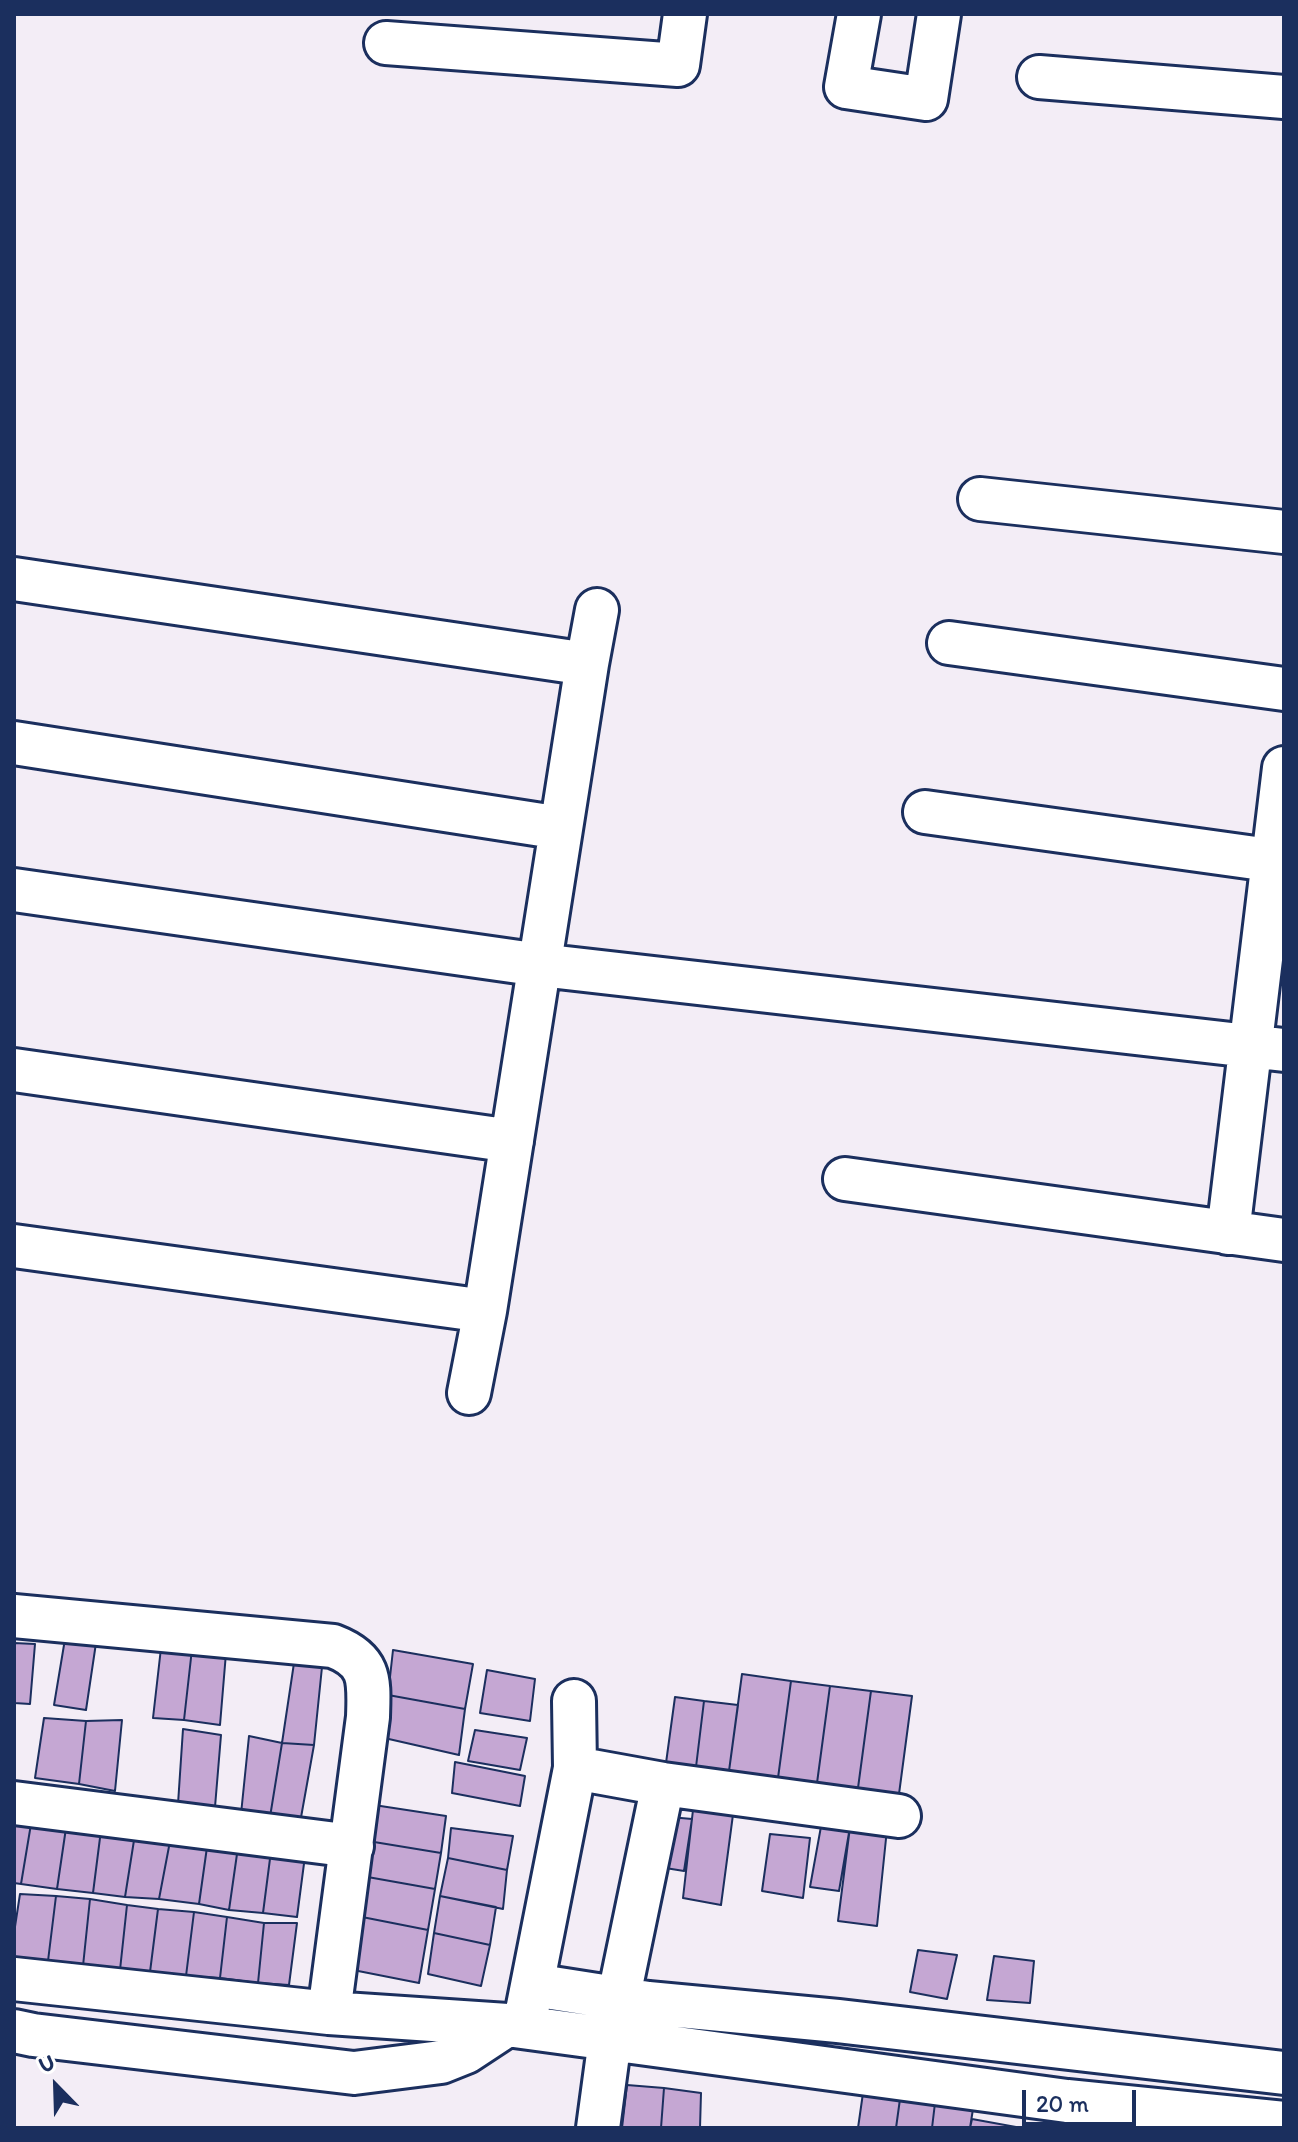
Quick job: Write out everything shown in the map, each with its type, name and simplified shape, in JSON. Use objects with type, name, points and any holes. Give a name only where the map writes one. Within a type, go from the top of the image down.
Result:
[{"type":"street","points":[[386,43],[678,65],[685,14]]},
{"type":"street","points":[[859,14],[846,87],[926,99],[939,14]]},
{"type":"street","points":[[1039,77],[1284,97]]},
{"type":"street","points":[[980,499],[1284,532]]},
{"type":"street","points":[[14,579],[587,664]]},
{"type":"street","points":[[469,1393],[485,1311],[597,610]]},
{"type":"street","points":[[949,643],[1284,689]]},
{"type":"street","points":[[14,743],[561,828]]},
{"type":"street","points":[[1228,1233],[1267,1048],[1284,768]]},
{"type":"street","points":[[925,812],[1279,861]]},
{"type":"street","points":[[14,890],[540,965],[1267,1048]]},
{"type":"street","points":[[14,1070],[512,1141]]},
{"type":"street","points":[[845,1179],[1284,1240]]},
{"type":"street","points":[[14,1246],[485,1311]]},
{"type":"street","points":[[14,1616],[333,1646],[349,1652],[363,1665],[369,1689],[368,1717],[329,2013]]},
{"type":"street","points":[[14,2031],[354,2073],[441,2062],[515,2026],[533,1985],[575,1768],[574,1701]]},
{"type":"street","points":[[575,1768],[663,1784],[899,1816]]},
{"type":"street","points":[[598,2128],[614,2020],[663,1784]]},
{"type":"street","points":[[14,1803],[352,1846]]},
{"type":"street","points":[[14,1979],[329,2013],[515,2026],[614,2020],[838,2021],[1284,2073]]},
{"type":"street","points":[[533,1985],[614,2020],[1066,2114],[1284,2123]]},
{"type":"street","points":[[1066,2114],[1073,2050]]},
{"type":"building","points":[[65,1639],[96,1643],[86,1710],[54,1705]]},
{"type":"building","points":[[14,1643],[35,1644],[30,1704],[14,1703]]},
{"type":"building","points":[[161,1648],[192,1649],[184,1720],[153,1718]]},
{"type":"building","points":[[192,1649],[226,1653],[220,1725],[184,1720]]},
{"type":"building","points":[[393,1650],[473,1664],[465,1709],[388,1695]]},
{"type":"building","points":[[294,1663],[322,1667],[314,1745],[282,1743]]},
{"type":"building","points":[[487,1670],[535,1679],[530,1721],[480,1713]]},
{"type":"building","points":[[742,1674],[791,1681],[778,1778],[729,1771]]},
{"type":"building","points":[[791,1681],[830,1686],[817,1783],[778,1778]]},
{"type":"building","points":[[830,1686],[871,1691],[858,1788],[817,1783]]},
{"type":"building","points":[[871,1691],[912,1696],[899,1794],[858,1788]]},
{"type":"building","points":[[388,1695],[465,1709],[459,1755],[380,1737]]},
{"type":"building","points":[[675,1697],[704,1701],[696,1767],[666,1763]]},
{"type":"building","points":[[704,1701],[738,1705],[729,1771],[696,1767]]},
{"type":"building","points":[[44,1718],[86,1721],[79,1784],[35,1778]]},
{"type":"building","points":[[122,1720],[115,1791],[79,1784],[86,1721]]},
{"type":"building","points":[[183,1729],[221,1735],[215,1807],[178,1804]]},
{"type":"building","points":[[475,1730],[527,1738],[520,1770],[468,1761]]},
{"type":"building","points":[[249,1736],[282,1743],[270,1817],[241,1814]]},
{"type":"building","points":[[282,1743],[314,1745],[300,1823],[270,1817]]},
{"type":"building","points":[[455,1762],[525,1776],[520,1806],[452,1793]]},
{"type":"building","points":[[694,1801],[734,1807],[721,1905],[683,1898]]},
{"type":"building","points":[[374,1805],[446,1816],[441,1853],[368,1841]]},
{"type":"building","points":[[659,1816],[692,1819],[684,1871],[653,1866]]},
{"type":"building","points":[[822,1821],[850,1827],[839,1891],[810,1887]]},
{"type":"building","points":[[14,1822],[31,1824],[21,1884],[14,1883]]},
{"type":"building","points":[[31,1824],[66,1828],[57,1889],[21,1884]]},
{"type":"building","points":[[850,1827],[887,1829],[877,1926],[838,1921]]},
{"type":"building","points":[[66,1828],[101,1830],[93,1893],[57,1889]]},
{"type":"building","points":[[451,1828],[513,1836],[507,1870],[448,1858]]},
{"type":"building","points":[[101,1830],[135,1834],[125,1897],[93,1893]]},
{"type":"building","points":[[135,1834],[171,1836],[159,1899],[125,1897]]},
{"type":"building","points":[[770,1834],[810,1838],[803,1898],[762,1891]]},
{"type":"building","points":[[171,1836],[208,1840],[199,1904],[159,1899]]},
{"type":"building","points":[[208,1840],[238,1847],[229,1910],[199,1904]]},
{"type":"building","points":[[368,1841],[441,1853],[435,1889],[362,1876]]},
{"type":"building","points":[[238,1847],[271,1851],[263,1913],[229,1910]]},
{"type":"building","points":[[271,1851],[305,1856],[297,1917],[263,1913]]},
{"type":"building","points":[[448,1858],[507,1870],[503,1909],[440,1896]]},
{"type":"building","points":[[362,1876],[435,1889],[428,1930],[357,1916]]},
{"type":"building","points":[[20,1894],[56,1896],[48,1961],[14,1957]]},
{"type":"building","points":[[56,1896],[90,1899],[83,1966],[48,1961]]},
{"type":"building","points":[[440,1896],[496,1907],[490,1945],[434,1933]]},
{"type":"building","points":[[90,1899],[127,1905],[120,1970],[83,1966]]},
{"type":"building","points":[[127,1905],[158,1909],[150,1972],[120,1970]]},
{"type":"building","points":[[158,1909],[194,1912],[186,1976],[150,1972]]},
{"type":"building","points":[[194,1912],[227,1917],[220,1978],[186,1976]]},
{"type":"building","points":[[357,1916],[428,1930],[419,1983],[348,1969]]},
{"type":"building","points":[[227,1917],[264,1923],[258,1983],[220,1978]]},
{"type":"building","points":[[264,1923],[297,1923],[289,1985],[258,1983]]},
{"type":"building","points":[[434,1933],[490,1945],[481,1986],[428,1974]]},
{"type":"building","points":[[918,1950],[957,1955],[947,1999],[910,1992]]},
{"type":"building","points":[[994,1956],[1034,1961],[1030,2003],[987,2000]]},
{"type":"building","points":[[627,2085],[664,2088],[661,2128],[622,2128]]},
{"type":"building","points":[[664,2088],[701,2093],[700,2128],[661,2128]]},
{"type":"building","points":[[863,2093],[900,2099],[896,2128],[858,2128]]},
{"type":"building","points":[[900,2099],[935,2103],[932,2128],[896,2128]]},
{"type":"building","points":[[935,2103],[973,2109],[970,2128],[932,2128]]},
{"type":"building","points":[[972,2119],[1016,2127],[1016,2128],[970,2128]]}]
